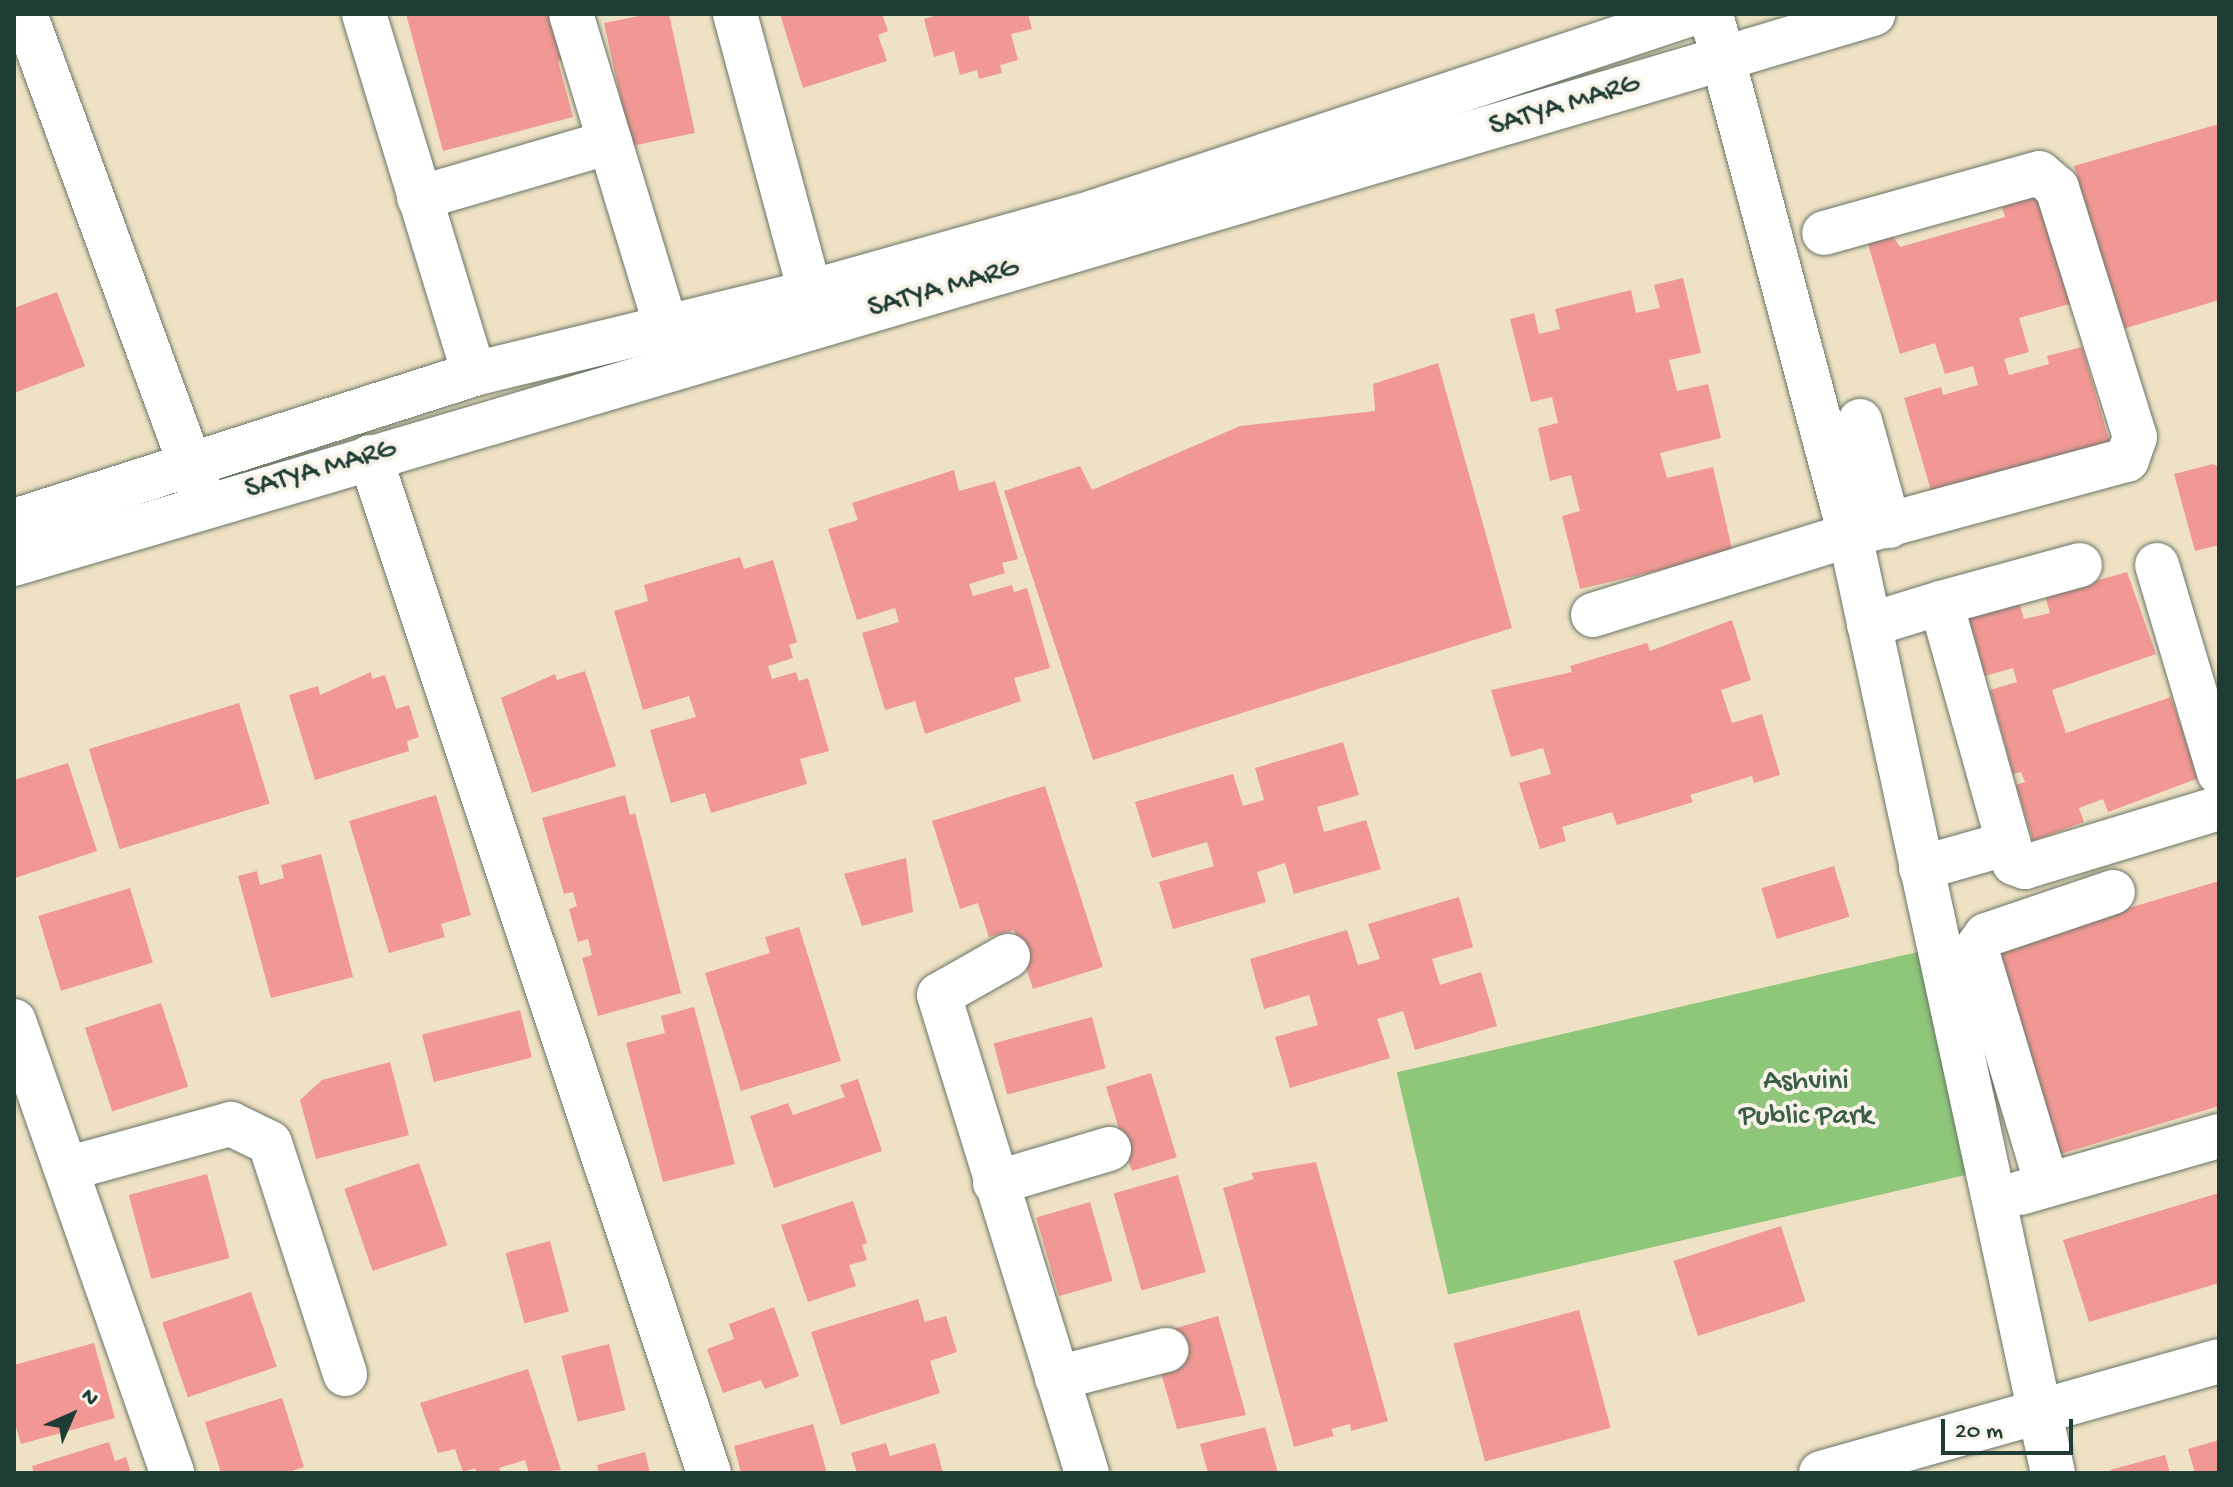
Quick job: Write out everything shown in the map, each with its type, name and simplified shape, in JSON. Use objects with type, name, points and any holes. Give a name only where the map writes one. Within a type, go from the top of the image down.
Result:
[{"type":"street","points":[[25,14],[205,505]]},
{"type":"street","points":[[364,14],[474,374]]},
{"type":"street","points":[[571,14],[666,327]]},
{"type":"street","points":[[735,14],[810,292]]},
{"type":"street","name":"SATYA MARG","points":[[14,521],[190,464],[287,438],[474,374],[810,292],[1094,212],[1691,14]]},
{"type":"street","points":[[1711,14],[1869,530]]},
{"type":"street","name":"SATYA MARG","points":[[14,564],[1873,14]]},
{"type":"street","points":[[419,198],[610,142]]},
{"type":"street","points":[[1593,615],[1869,530],[2127,460],[2135,437],[2057,188],[2039,173],[1824,233]]},
{"type":"street","points":[[1860,421],[1869,530],[1869,625],[1921,868],[1974,1012],[2047,1185]]},
{"type":"street","points":[[370,457],[709,1473]]},
{"type":"street","points":[[1869,625],[2080,565]]},
{"type":"street","points":[[2157,565],[2219,773]]},
{"type":"street","points":[[1941,603],[2014,863],[2025,867],[2219,808]]},
{"type":"street","points":[[1921,868],[2009,843]]},
{"type":"street","points":[[2053,1473],[2043,1410],[1995,1201],[1974,1012],[1976,949],[1986,935],[2113,892]]},
{"type":"street","points":[[1008,956],[939,995],[1087,1473]]},
{"type":"street","points":[[14,1021],[172,1473]]},
{"type":"street","points":[[66,1169],[231,1124],[270,1143],[345,1374]]},
{"type":"street","points":[[1995,1201],[2219,1136]]},
{"type":"street","points":[[995,1183],[1109,1149]]},
{"type":"street","points":[[1057,1378],[1166,1350]]},
{"type":"street","points":[[1821,1473],[2219,1361]]},
{"type":"green space","name":"Ashvini Public Park","points":[[1922,951],[1973,1173],[1448,1294],[1397,1072]]},
{"type":"building","points":[[406,14],[557,14],[569,59],[558,61],[573,117],[443,151]]},
{"type":"building","points":[[649,14],[669,14],[695,133],[631,146],[604,23]]},
{"type":"building","points":[[780,14],[882,14],[888,31],[878,35],[887,61],[803,88]]},
{"type":"building","points":[[941,14],[1028,14],[1032,29],[1011,34],[1018,60],[1000,65],[1002,73],[979,79],[977,70],[960,75],[954,51],[934,57],[924,19]]},
{"type":"building","points":[[2219,124],[2219,300],[2123,329],[2074,166]]},
{"type":"building","points":[[2039,187],[2073,303],[2019,318],[2029,352],[2004,359],[2009,375],[2049,364],[2047,356],[2082,347],[2112,450],[1934,501],[1904,398],[1941,387],[1943,395],[1978,385],[1973,366],[1945,374],[1935,343],[1900,354],[1866,237],[1889,230],[1900,247],[2005,217],[2002,207],[2011,204],[2009,195]]},
{"type":"building","points":[[1683,278],[1701,353],[1669,360],[1677,391],[1708,384],[1721,438],[1660,453],[1667,478],[1713,467],[1733,553],[1580,589],[1562,516],[1580,511],[1571,475],[1550,481],[1538,428],[1558,423],[1552,397],[1531,402],[1510,319],[1534,313],[1539,334],[1560,329],[1555,309],[1631,290],[1636,313],[1660,308],[1654,285]]},
{"type":"building","points":[[57,292],[85,366],[14,393],[14,308]]},
{"type":"building","points":[[1438,363],[1512,628],[1093,760],[1004,491],[1080,466],[1092,490],[1240,426],[1375,411],[1373,384]]},
{"type":"building","points":[[2213,464],[2219,467],[2219,545],[2195,551],[2174,474]]},
{"type":"building","points":[[954,470],[959,491],[995,481],[1018,559],[1002,563],[1005,573],[969,584],[973,596],[1012,585],[1014,592],[1027,588],[1050,668],[1014,678],[1021,701],[925,734],[915,701],[885,710],[862,633],[899,622],[895,608],[857,620],[828,529],[858,520],[852,503]]},
{"type":"building","points":[[740,557],[744,569],[773,560],[797,642],[789,645],[793,658],[768,666],[772,679],[796,672],[799,681],[808,678],[829,751],[800,759],[807,784],[711,813],[705,793],[671,803],[650,730],[696,717],[689,696],[643,710],[614,611],[648,601],[644,585]]},
{"type":"building","points":[[2127,572],[2156,654],[2052,690],[2066,733],[2171,697],[2199,778],[2108,812],[2103,799],[2079,808],[2084,822],[2033,841],[2016,785],[2025,782],[2021,772],[2013,774],[1990,690],[2017,682],[2013,668],[1985,676],[1968,616],[2019,602],[2024,619],[2050,613],[2045,595]]},
{"type":"building","points":[[1732,620],[1751,680],[1721,690],[1732,723],[1762,714],[1780,775],[1754,783],[1752,776],[1690,795],[1693,802],[1617,825],[1612,812],[1562,827],[1566,841],[1540,849],[1519,783],[1551,774],[1543,748],[1511,757],[1491,690],[1572,672],[1570,666],[1647,643],[1650,651]]},
{"type":"building","points":[[585,671],[616,766],[532,793],[501,698],[555,674],[557,680]]},
{"type":"building","points":[[371,672],[372,679],[385,675],[396,709],[409,705],[419,737],[407,741],[409,751],[315,780],[289,695],[318,686],[320,695]]},
{"type":"building","points":[[239,703],[270,803],[120,849],[89,749]]},
{"type":"building","points":[[1343,742],[1359,795],[1317,807],[1324,832],[1366,820],[1381,869],[1294,894],[1285,863],[1257,872],[1266,902],[1173,929],[1159,882],[1214,866],[1207,842],[1152,858],[1135,802],[1233,774],[1243,806],[1264,800],[1255,768]]},
{"type":"building","points":[[68,763],[97,851],[15,878],[14,780]]},
{"type":"building","points":[[1045,786],[1103,967],[1033,989],[1014,930],[989,937],[978,903],[960,909],[932,821]]},
{"type":"building","points":[[436,795],[471,915],[441,924],[445,937],[389,953],[349,821]]},
{"type":"building","points":[[625,795],[630,815],[635,813],[681,993],[598,1016],[582,958],[592,955],[588,939],[578,942],[569,909],[577,906],[573,892],[564,894],[542,818]]},
{"type":"building","points":[[321,854],[353,977],[271,998],[238,876],[257,871],[260,885],[284,878],[281,865]]},
{"type":"building","points":[[906,858],[913,912],[862,926],[844,874]]},
{"type":"building","points":[[1834,866],[1849,917],[1777,939],[1761,888]]},
{"type":"building","points":[[2219,881],[2219,1106],[2044,1159],[1982,952]]},
{"type":"building","points":[[130,888],[153,963],[61,991],[38,916]]},
{"type":"building","points":[[1459,897],[1473,947],[1432,959],[1440,985],[1481,972],[1497,1026],[1415,1050],[1403,1011],[1377,1019],[1390,1058],[1290,1088],[1275,1037],[1318,1025],[1309,995],[1264,1009],[1250,959],[1347,930],[1358,965],[1380,959],[1368,924]]},
{"type":"building","points":[[799,927],[841,1061],[741,1091],[705,973],[770,953],[765,937]]},
{"type":"building","points":[[161,1003],[188,1087],[112,1111],[85,1028]]},
{"type":"building","points":[[694,1007],[735,1164],[663,1182],[626,1043],[665,1033],[661,1016]]},
{"type":"building","points":[[520,1010],[532,1058],[434,1082],[422,1034]]},
{"type":"building","points":[[1092,1017],[1106,1068],[1007,1095],[993,1043]]},
{"type":"building","points":[[390,1062],[409,1135],[316,1159],[300,1100],[322,1080]]},
{"type":"building","points":[[1151,1073],[1177,1157],[1132,1171],[1106,1087]]},
{"type":"building","points":[[858,1079],[882,1151],[774,1188],[750,1116],[788,1103],[793,1115],[845,1097],[840,1085]]},
{"type":"building","points":[[1316,1162],[1388,1421],[1351,1431],[1350,1424],[1331,1429],[1334,1436],[1294,1447],[1223,1188],[1254,1179],[1251,1173]]},
{"type":"building","points":[[419,1163],[447,1245],[373,1271],[344,1189]]},
{"type":"building","points":[[207,1174],[230,1258],[151,1279],[129,1195]]},
{"type":"building","points":[[1178,1175],[1206,1272],[1141,1291],[1114,1193]]},
{"type":"building","points":[[2219,1193],[2219,1283],[2089,1322],[2063,1240]]},
{"type":"building","points":[[853,1201],[867,1243],[862,1245],[867,1260],[849,1265],[856,1286],[808,1302],[781,1225]]},
{"type":"building","points":[[1090,1202],[1113,1281],[1059,1296],[1036,1217]]},
{"type":"building","points":[[1781,1226],[1805,1301],[1698,1336],[1674,1261]]},
{"type":"building","points":[[550,1241],[569,1312],[524,1323],[506,1253]]},
{"type":"building","points":[[251,1292],[277,1367],[188,1397],[162,1323]]},
{"type":"building","points":[[918,1299],[925,1322],[946,1316],[957,1352],[930,1361],[940,1393],[841,1425],[811,1332]]},
{"type":"building","points":[[774,1307],[799,1376],[765,1389],[761,1380],[723,1393],[707,1349],[734,1339],[729,1324]]},
{"type":"building","points":[[1579,1310],[1611,1428],[1485,1461],[1453,1344]]},
{"type":"building","points":[[1218,1316],[1246,1415],[1177,1429],[1158,1362],[1181,1356],[1173,1329]]},
{"type":"building","points":[[94,1343],[115,1418],[21,1444],[14,1420],[14,1365]]},
{"type":"building","points":[[609,1344],[625,1410],[578,1422],[561,1356]]},
{"type":"building","points":[[528,1369],[561,1470],[529,1473],[525,1460],[499,1468],[501,1473],[477,1473],[475,1468],[463,1472],[455,1449],[438,1453],[420,1403]]},
{"type":"building","points":[[282,1398],[304,1467],[286,1473],[221,1473],[205,1422]]},
{"type":"building","points":[[813,1424],[827,1473],[741,1473],[734,1446]]},
{"type":"building","points":[[1265,1427],[1278,1473],[1208,1473],[1200,1444]]},
{"type":"building","points":[[2219,1440],[2219,1473],[2195,1473],[2188,1449]]},
{"type":"building","points":[[109,1442],[115,1461],[126,1457],[131,1473],[34,1473],[32,1466]]},
{"type":"building","points":[[886,1443],[890,1456],[935,1443],[943,1473],[857,1473],[851,1453]]},
{"type":"building","points":[[645,1452],[650,1473],[599,1473],[597,1465]]},
{"type":"building","points":[[2165,1455],[2170,1473],[2111,1473],[2110,1470]]}]
